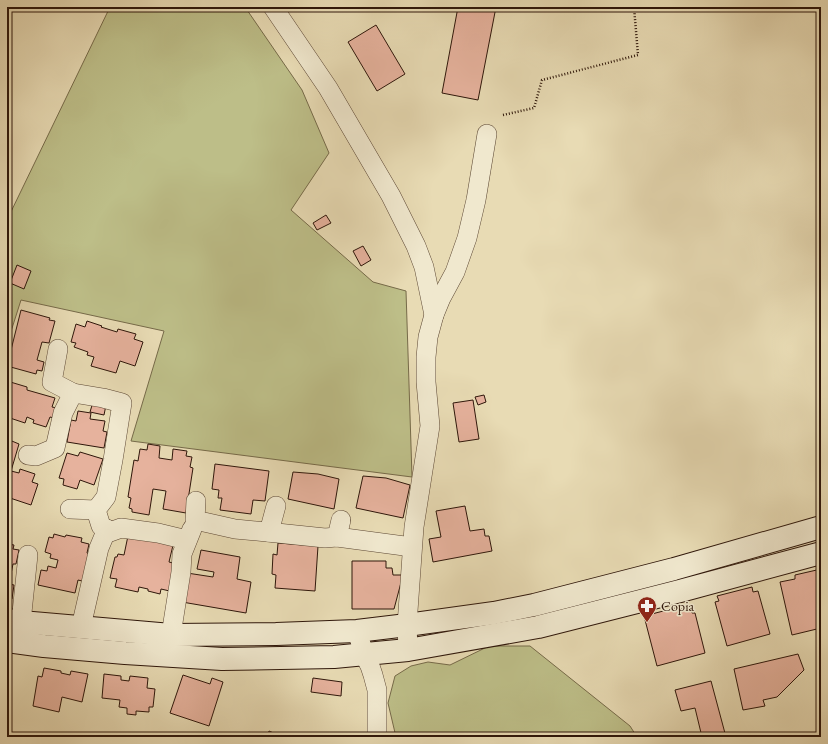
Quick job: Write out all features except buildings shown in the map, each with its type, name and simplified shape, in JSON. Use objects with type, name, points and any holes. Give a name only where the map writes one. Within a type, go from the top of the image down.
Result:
[{"type":"street","points":[[273,7],[328,88],[391,196],[416,246],[424,267],[434,315]]},
{"type":"street","points":[[408,650],[407,625],[412,547],[430,426],[426,382],[428,337],[434,315],[455,272],[467,238],[476,200],[487,134]]},
{"type":"street","points":[[58,349],[52,382],[73,393],[122,403],[106,497],[96,510]]},
{"type":"street","points":[[28,455],[36,456],[55,448],[63,413],[73,393]]},
{"type":"street","points":[[171,635],[181,572],[182,554],[195,520],[196,501]]},
{"type":"street","points":[[269,532],[276,506]]},
{"type":"street","points":[[70,509],[96,510]]},
{"type":"street","points":[[96,510],[101,526],[110,532],[121,528],[158,533],[187,540]]},
{"type":"street","points":[[195,520],[235,529],[325,538],[339,529],[412,547]]},
{"type":"street","points":[[28,555],[14,621],[171,635],[276,634],[357,631],[494,613],[541,603],[674,569],[821,527]]},
{"type":"street","points":[[81,627],[99,548],[107,529]]},
{"type":"street","points":[[7,641],[44,646],[222,659],[334,657],[408,650],[538,627],[821,553]]},
{"type":"street","points":[[357,631],[364,654],[370,666],[376,690],[377,737]]},
{"type":"path","points":[[503,115],[534,108],[542,80],[638,54],[634,7]]},
{"type":"green space","points":[[110,7],[245,7],[302,90],[329,153],[291,210],[373,282],[406,291],[412,477],[131,441],[164,331],[21,300],[7,344],[7,220]]},
{"type":"green space","points":[[489,646],[530,646],[630,726],[637,737],[396,737],[388,703],[395,676],[411,666],[428,662],[450,665]]},
{"type":"place","name":"Copia","points":[[647,623]]}]
